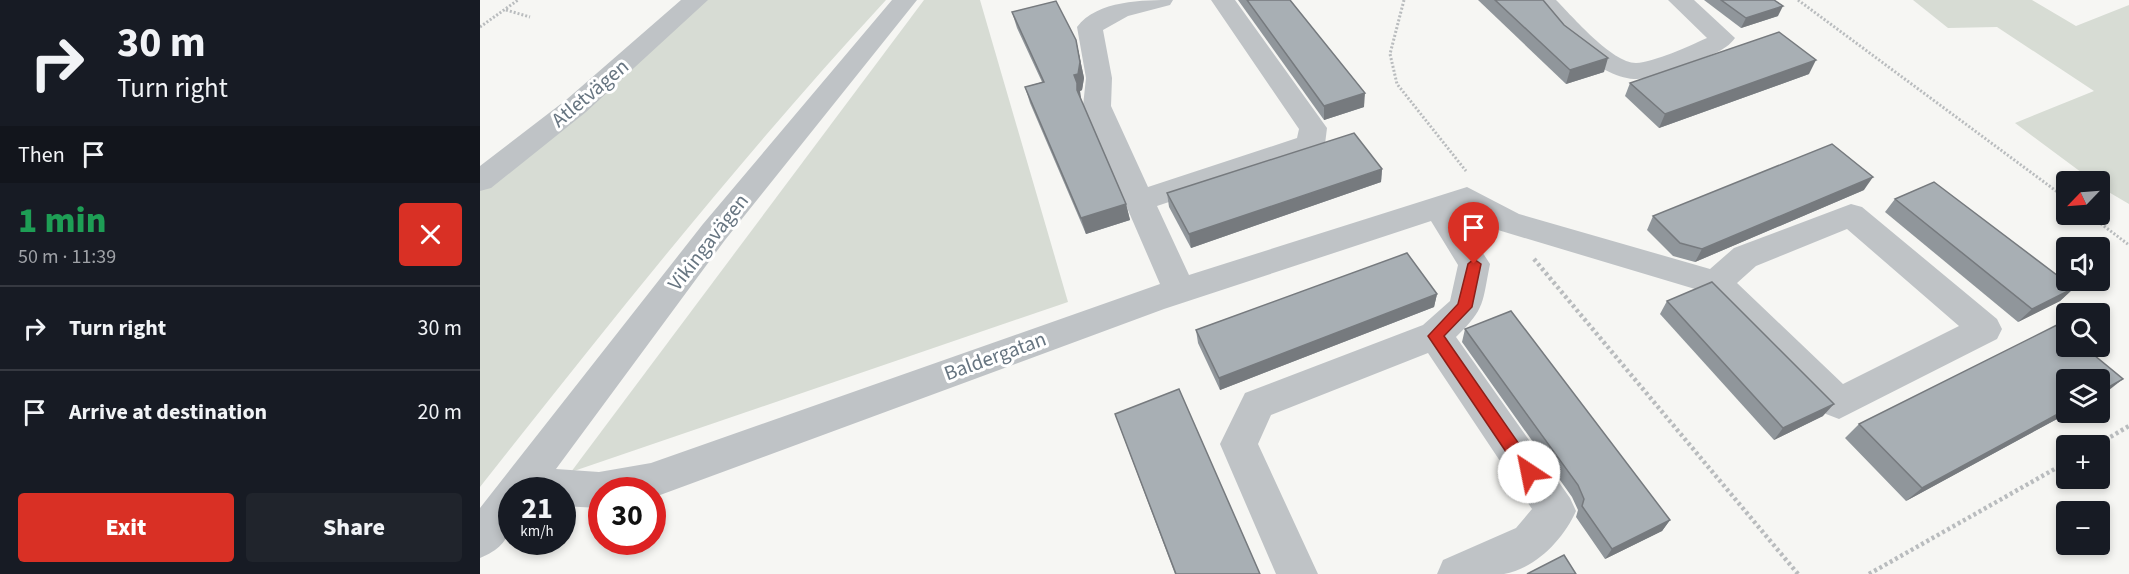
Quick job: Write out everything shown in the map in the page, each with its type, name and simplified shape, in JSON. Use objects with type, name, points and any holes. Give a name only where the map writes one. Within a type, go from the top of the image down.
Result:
[{"type":"street","name":"Atletvägen","points":[[480,181],[576,106],[696,0]]},
{"type":"street","name":"Vikingavägen","points":[[527,477],[714,232],[905,0]]},
{"type":"street","points":[[1161,0],[1119,11],[1090,27],[1099,78],[1097,106],[1180,291]]},
{"type":"street","points":[[1139,201],[1311,144],[1313,128],[1223,0]]},
{"type":"street","points":[[1542,0],[1608,62],[1623,70],[1637,71],[1715,44],[1722,38],[1680,0]]},
{"type":"street","name":"Baldergatan","points":[[576,490],[599,490],[651,481],[1180,291],[1452,203]]},
{"type":"street","points":[[1452,203],[1716,283],[1839,403],[1984,329],[1851,215],[1745,257],[1716,283]]},
{"type":"street","points":[[1297,574],[1239,444],[1258,404],[1435,336],[1465,307],[1474,264],[1452,203]]},
{"type":"street","points":[[1435,336],[1556,511],[1530,542],[1458,574]]},
{"type":"street","name":"Vikingavägen","points":[[480,539],[498,515]]},
{"type":"path","points":[[480,27],[518,0]]},
{"type":"path","points":[[1404,0],[1390,54],[1397,84],[1466,172],[1452,203]]},
{"type":"path","points":[[1798,0],[2056,192]]},
{"type":"path","points":[[505,9],[530,17]]},
{"type":"path","points":[[2103,225],[2129,245]]},
{"type":"path","points":[[1528,252],[1797,574]]},
{"type":"path","points":[[2110,437],[2129,426]]},
{"type":"path","points":[[1869,574],[2056,468]]},
{"type":"shaded area","points":[[707,0],[886,0],[729,178],[480,487],[480,190]]},
{"type":"shaded area","points":[[924,0],[980,0],[1068,302],[571,472]]},
{"type":"shaded area","points":[[1913,0],[2032,0],[2076,26],[2129,5],[2129,204],[2110,193],[2110,171],[2080,171],[2015,123],[2094,91],[1997,27],[1948,28]]},
{"type":"building","points":[[1247,0],[1290,0],[1365,93],[1324,106]]},
{"type":"building","points":[[1495,0],[1543,0],[1564,25],[1608,58],[1570,70]]},
{"type":"building","points":[[1721,0],[1774,0],[1783,6],[1746,18]]},
{"type":"building","points":[[1056,1],[1076,40],[1080,62],[1078,74],[1074,75],[1077,90],[1126,204],[1081,218],[1025,87],[1044,82],[1012,12]]},
{"type":"building","points":[[1779,32],[1816,60],[1665,114],[1630,83]]},
{"type":"building","points":[[1354,133],[1382,169],[1189,234],[1167,193]]},
{"type":"building","points":[[1832,144],[1873,177],[1702,249],[1680,243],[1653,216]]},
{"type":"building","points":[[1934,182],[2056,274],[2056,291],[2068,291],[2032,309],[1895,199]]},
{"type":"building","points":[[1407,253],[1437,294],[1219,378],[1196,330]]},
{"type":"building","points":[[1712,282],[1834,404],[1783,428],[1667,301]]},
{"type":"building","points":[[1511,311],[1670,520],[1612,549],[1582,506],[1584,499],[1578,485],[1465,329]]},
{"type":"building","points":[[2056,326],[2056,357],[2096,357],[2123,379],[2110,386],[2110,369],[2056,369],[2056,415],[1922,488],[1859,424]]},
{"type":"building","points":[[1179,389],[1260,574],[1176,574],[1115,414]]},
{"type":"building","points":[[1564,555],[1576,574],[1527,574]]},
{"type":"route","points":[[1474,264],[1465,307],[1435,336],[1529,472]]}]
